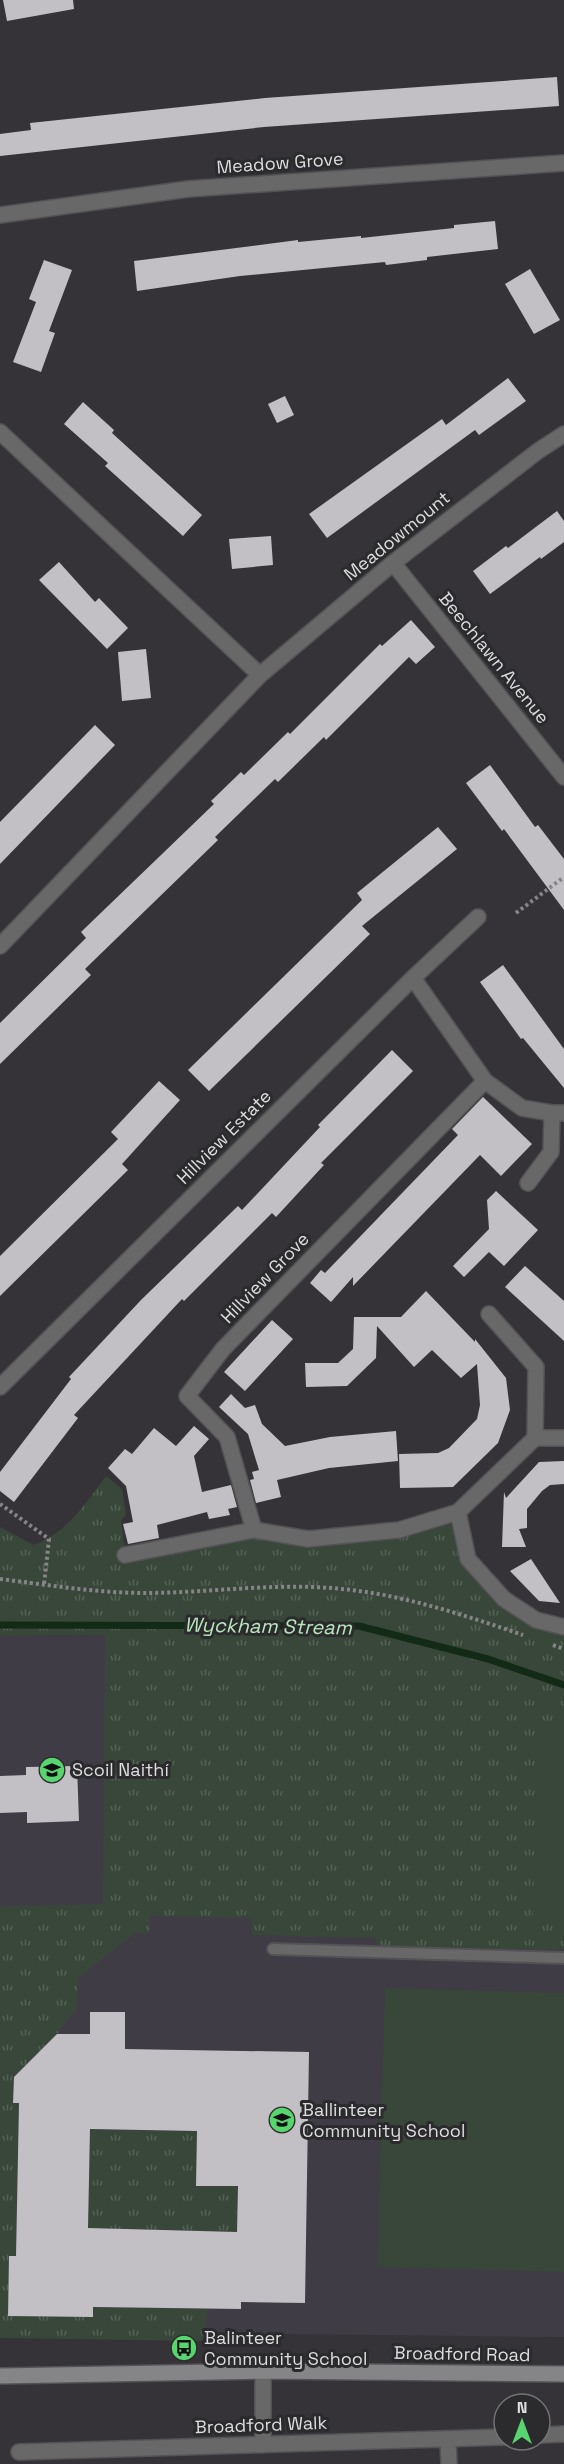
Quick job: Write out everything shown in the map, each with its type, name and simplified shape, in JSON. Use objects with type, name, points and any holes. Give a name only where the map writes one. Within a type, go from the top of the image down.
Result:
[{"type":"street","name":"Meadow Grove","points":[[0,215],[188,189],[564,163]]},
{"type":"street","points":[[0,432],[260,675]]},
{"type":"street","name":"Meadowmount","points":[[0,946],[260,675],[393,563],[529,458],[564,435]]},
{"type":"street","name":"Beechlawn Avenue","points":[[393,563],[564,777]]},
{"type":"street","name":"Hillview Estate","points":[[0,1387],[413,978],[478,918]]},
{"type":"street","points":[[413,978],[485,1081],[522,1108],[558,1113],[551,1152],[528,1183]]},
{"type":"street","name":"Hillview Grove","points":[[254,1530],[227,1437],[187,1396],[223,1349],[485,1081]]},
{"type":"street","points":[[489,1314],[536,1367],[535,1438]]},
{"type":"street","points":[[126,1555],[254,1530],[312,1538],[399,1530],[458,1512],[535,1438],[564,1438]]},
{"type":"street","points":[[458,1512],[468,1559],[504,1599],[536,1620],[564,1627]]},
{"type":"street","points":[[263,2371],[263,2445]]},
{"type":"street","name":"Broadford Road","points":[[0,2376],[263,2371],[564,2374]]},
{"type":"street","name":"Broadford Walk","points":[[19,2452],[492,2438]]},
{"type":"street","points":[[448,2440],[449,2464]]},
{"type":"lane","points":[[273,1949],[564,1958]]},
{"type":"path","points":[[516,913],[564,877]]},
{"type":"path","points":[[0,1504],[49,1539],[44,1585]]},
{"type":"path","points":[[0,1579],[92,1592],[340,1589],[381,1594],[465,1616],[531,1638]]},
{"type":"path","points":[[542,1642],[564,1649]]},
{"type":"shaded area","name":"Ballinteer Community School","points":[[296,1633],[564,1703],[564,2337],[285,2334],[0,2338],[0,1636]]},
{"type":"green space","points":[[106,1476],[122,1489],[126,1515],[121,1520],[125,1549],[254,1530],[312,1538],[454,1517],[500,1605],[564,1628],[564,1950],[383,1946],[377,1944],[375,1938],[252,1935],[252,1918],[150,1916],[150,1934],[135,1933],[78,1978],[77,2009],[57,2034],[22,2069],[21,2079],[14,2079],[13,2102],[19,2103],[16,2256],[9,2256],[8,2316],[93,2317],[93,2307],[207,2309],[206,2341],[0,2338],[0,1906],[103,1904],[105,1635],[0,1636],[0,1527],[34,1545],[57,1533],[66,1525]]},
{"type":"green space","points":[[537,1723],[564,1723],[564,1922],[533,1922]]},
{"type":"green space","points":[[385,1988],[564,1993],[564,2272],[377,2267]]},
{"type":"green space","points":[[90,2129],[197,2131],[196,2185],[238,2186],[237,2232],[88,2228]]},
{"type":"building","points":[[3,0],[73,0],[74,9],[7,21]]},
{"type":"building","points":[[557,77],[559,106],[264,127],[0,156],[0,134],[31,130],[30,123],[265,98]]},
{"type":"building","points":[[495,221],[498,249],[427,257],[427,260],[386,265],[385,262],[240,276],[137,291],[134,261],[298,240],[298,242],[361,236],[361,238]]},
{"type":"building","points":[[44,260],[72,270],[49,331],[55,333],[41,372],[13,362],[36,302],[29,299]]},
{"type":"building","points":[[530,269],[560,320],[534,334],[505,284]]},
{"type":"building","points":[[508,378],[526,401],[479,435],[475,430],[327,538],[309,514],[442,419],[446,425]]},
{"type":"building","points":[[285,396],[294,415],[277,423],[268,404]]},
{"type":"building","points":[[83,402],[114,430],[112,433],[202,515],[183,536],[105,466],[108,463],[64,424]]},
{"type":"building","points":[[557,511],[564,521],[564,542],[490,594],[473,571]]},
{"type":"building","points":[[271,536],[273,565],[232,569],[229,539]]},
{"type":"building","points":[[59,562],[95,602],[99,598],[128,628],[107,649],[39,580]]},
{"type":"building","points":[[411,620],[435,647],[416,664],[409,657],[326,740],[324,737],[278,782],[275,779],[215,837],[218,840],[85,969],[91,975],[0,1064],[0,1023],[86,938],[81,932],[214,804],[211,801],[241,772],[244,775],[288,732],[290,734],[380,644],[382,646]]},
{"type":"building","points":[[146,649],[151,698],[122,701],[118,652]]},
{"type":"building","points":[[95,725],[115,745],[0,864],[0,822]]},
{"type":"building","points":[[490,765],[535,827],[538,825],[564,859],[564,910],[504,829],[502,831],[466,783]]},
{"type":"building","points":[[438,827],[457,849],[362,926],[370,934],[209,1091],[188,1070],[362,900],[357,893]]},
{"type":"building","points":[[503,965],[564,1049],[564,1088],[523,1038],[521,1039],[480,982]]},
{"type":"building","points":[[392,1050],[413,1071],[321,1163],[324,1165],[276,1217],[272,1213],[184,1301],[182,1299],[74,1415],[78,1418],[14,1502],[0,1491],[0,1472],[71,1379],[69,1377],[141,1300],[238,1206],[242,1210],[320,1127],[318,1125]]},
{"type":"building","points":[[159,1081],[180,1100],[122,1164],[128,1170],[0,1296],[0,1256],[118,1139],[111,1132]]},
{"type":"building","points":[[483,1097],[532,1144],[501,1176],[480,1155],[353,1286],[353,1277],[331,1302],[310,1283],[321,1270],[325,1273],[458,1135],[452,1129]]},
{"type":"building","points":[[496,1191],[538,1230],[504,1266],[489,1252],[464,1277],[453,1266],[489,1229],[487,1200]]},
{"type":"building","points":[[525,1266],[564,1301],[564,1341],[505,1287]]},
{"type":"building","points":[[426,1291],[475,1342],[475,1339],[506,1378],[510,1410],[498,1443],[453,1487],[400,1488],[399,1454],[438,1453],[449,1448],[477,1419],[480,1405],[477,1364],[461,1378],[432,1350],[414,1367],[377,1326],[376,1358],[347,1386],[306,1387],[305,1363],[338,1363],[353,1349],[354,1317],[401,1317]]},
{"type":"building","points":[[272,1320],[293,1339],[245,1391],[224,1372]]},
{"type":"building","points":[[231,1394],[245,1408],[255,1405],[262,1424],[285,1446],[330,1437],[396,1431],[398,1461],[329,1468],[277,1480],[281,1497],[256,1503],[250,1480],[254,1479],[252,1472],[259,1470],[248,1434],[219,1407]]},
{"type":"building","points":[[194,1426],[209,1439],[194,1456],[202,1492],[231,1485],[237,1507],[228,1509],[230,1515],[209,1519],[207,1512],[157,1525],[159,1538],[128,1544],[123,1524],[133,1522],[126,1486],[108,1468],[125,1449],[132,1454],[154,1428],[176,1446]]},
{"type":"building","points":[[564,1461],[564,1484],[550,1485],[527,1509],[527,1528],[519,1529],[526,1547],[502,1547],[504,1492],[506,1498],[539,1462]]},
{"type":"building","points":[[531,1559],[560,1603],[539,1601],[510,1571]]},
{"type":"building","points":[[77,1766],[79,1821],[27,1823],[27,1812],[0,1813],[0,1776],[26,1775],[26,1767]]},
{"type":"building","points":[[90,2012],[125,2012],[125,2049],[309,2052],[305,2303],[241,2302],[241,2309],[93,2307],[93,2317],[8,2316],[9,2256],[16,2256],[19,2103],[13,2103],[14,2077],[57,2034],[90,2034]],"holes":[[[90,2129],[197,2131],[196,2186],[238,2186],[237,2232],[88,2228]]]},
{"type":"waterway","name":"Wyckham Stream","points":[[0,1625],[359,1626],[488,1659],[564,1685]]},
{"type":"place","name":"Scoil Naithí","points":[[52,1770]]},
{"type":"place","name":"Ballinteer Community School","points":[[282,2120]]},
{"type":"place","name":"Balinteer Community School","points":[[184,2348]]}]
